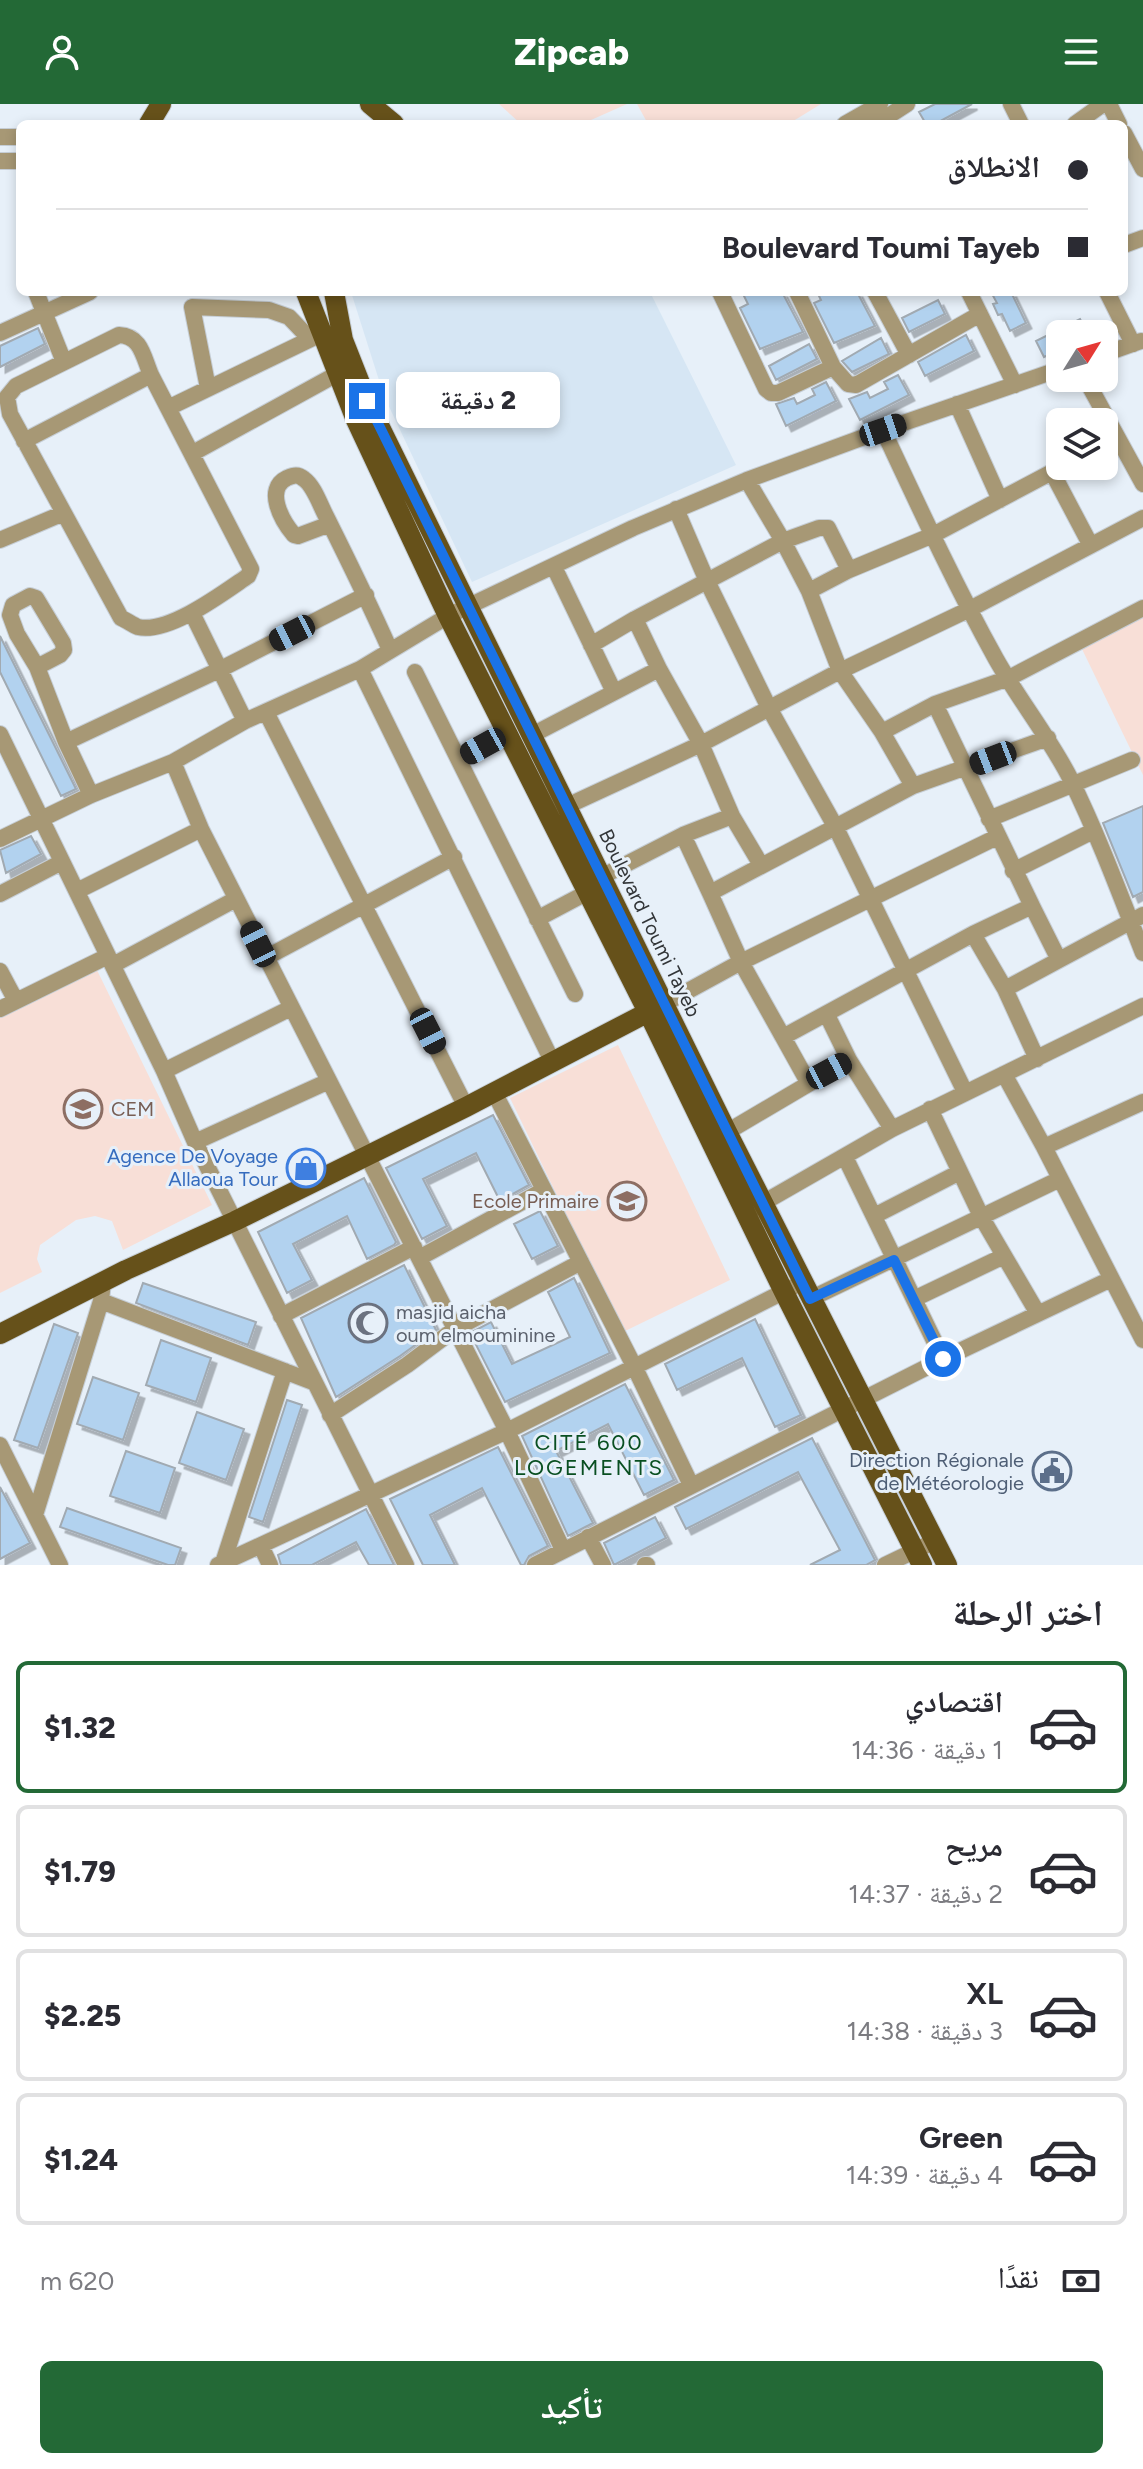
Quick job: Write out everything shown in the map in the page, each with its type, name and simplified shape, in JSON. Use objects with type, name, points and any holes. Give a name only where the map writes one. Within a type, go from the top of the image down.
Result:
[{"type":"main road","points":[[370,104],[389,120]]},
{"type":"main road","name":"Boulevard Toumi Tayeb","points":[[307,296],[316,336],[337,374],[448,616],[507,733],[594,885],[656,1009],[745,1212],[799,1291],[862,1399],[947,1565]]},
{"type":"main road","name":"Boulevard Toumi Tayeb","points":[[335,296],[343,340],[367,401],[567,806],[594,885]]},
{"type":"main road","points":[[0,1334],[102,1291],[656,1009]]},
{"type":"main road","name":"Boulevard Toumi Tayeb","points":[[656,1009],[765,1203],[842,1408],[918,1558]]},
{"type":"street","points":[[881,118],[907,104]]},
{"type":"street","points":[[1081,120],[1106,104]]},
{"type":"street","points":[[1128,141],[1143,169]]},
{"type":"street","points":[[37,296],[64,362]]},
{"type":"street","points":[[0,333],[81,296]]},
{"type":"street","points":[[722,296],[766,389],[771,393],[778,393],[833,367]]},
{"type":"street","points":[[799,296],[833,367],[848,384],[856,385],[980,314]]},
{"type":"street","points":[[877,296],[909,355]]},
{"type":"street","points":[[971,296],[1015,385]]},
{"type":"street","points":[[1109,296],[1138,342],[1118,349]]},
{"type":"street","points":[[168,408],[316,336],[289,317],[269,310],[192,300],[208,388]]},
{"type":"street","points":[[119,335],[130,335],[138,341],[151,375],[251,569],[248,576],[192,613],[156,626],[138,627],[121,618],[10,414],[7,397],[16,386],[119,335]]},
{"type":"street","points":[[193,453],[337,374]]},
{"type":"street","points":[[0,839],[91,795],[173,762],[245,721],[360,669],[448,616],[676,509],[883,430],[1046,374]]},
{"type":"street","points":[[24,441],[151,375]]},
{"type":"street","points":[[1093,392],[1143,484]]},
{"type":"street","points":[[957,404],[1000,500]]},
{"type":"street","points":[[883,430],[970,609],[1072,783],[1120,890],[1137,919],[1143,953]]},
{"type":"street","points":[[809,591],[849,570],[933,535],[1052,472],[1090,544]]},
{"type":"street","points":[[747,480],[809,591],[840,671],[882,732],[913,786]]},
{"type":"street","points":[[676,509],[769,708],[835,826],[965,1092]]},
{"type":"street","points":[[0,540],[64,513]]},
{"type":"street","points":[[567,806],[701,744],[1143,518]]},
{"type":"street","points":[[330,524],[390,650]]},
{"type":"street","points":[[591,645],[783,541],[819,528],[828,528],[849,570]]},
{"type":"street","points":[[554,567],[614,692]]},
{"type":"street","points":[[66,742],[219,670],[366,595]]},
{"type":"street","points":[[882,732],[935,704],[1009,678],[1143,608]]},
{"type":"street","points":[[192,613],[245,721]]},
{"type":"street","points":[[635,619],[701,744],[732,816],[761,865]]},
{"type":"street","points":[[37,667],[66,742],[91,795]]},
{"type":"street","points":[[360,669],[553,1063]]},
{"type":"street","points":[[532,735],[659,669]]},
{"type":"street","points":[[415,672],[575,994]]},
{"type":"street","points":[[935,704],[1013,871],[1059,960]]},
{"type":"street","points":[[266,712],[466,1107]]},
{"type":"street","points":[[459,759],[507,733]]},
{"type":"street","points":[[0,734],[164,1071],[195,1142],[406,1565]]},
{"type":"street","points":[[710,893],[913,786],[1048,738]]},
{"type":"street","points":[[989,819],[1132,760]]},
{"type":"street","points":[[173,762],[201,829],[507,1431],[563,1550]]},
{"type":"street","points":[[537,919],[683,835],[732,816]]},
{"type":"street","points":[[77,891],[201,829]]},
{"type":"street","points":[[1013,871],[1093,831]]},
{"type":"street","points":[[683,835],[741,962],[808,1082]]},
{"type":"street","points":[[656,1009],[741,962],[997,837]]},
{"type":"street","points":[[267,957],[454,857]]},
{"type":"street","points":[[0,894],[62,862]]},
{"type":"street","points":[[0,1009],[110,961],[236,899]]},
{"type":"street","points":[[783,1037],[904,970],[1032,906]]},
{"type":"street","points":[[1005,989],[1137,919]]},
{"type":"street","points":[[973,934],[1005,989],[1037,1059]]},
{"type":"street","points":[[0,971],[16,1001]]},
{"type":"street","points":[[745,1212],[930,1109],[1143,1006]]},
{"type":"street","points":[[164,1071],[291,1008]]},
{"type":"street","points":[[827,1015],[849,1060],[892,1129]]},
{"type":"street","points":[[727,1132],[849,1060]]},
{"type":"street","points":[[1004,1074],[1143,1340]]},
{"type":"street","points":[[195,1142],[329,1081]]},
{"type":"street","points":[[494,1092],[691,1485]]},
{"type":"street","points":[[1044,1147],[1143,1102]]},
{"type":"street","points":[[930,1109],[982,1218],[1037,1312]]},
{"type":"street","points":[[845,1157],[943,1359]]},
{"type":"street","points":[[874,1216],[960,1172]]},
{"type":"street","points":[[220,1564],[507,1431],[634,1366],[799,1291],[894,1260],[1060,1179]]},
{"type":"street","points":[[281,1316],[544,1190]]},
{"type":"street","points":[[914,1299],[1004,1256]]},
{"type":"street","points":[[330,1415],[407,1365],[455,1329],[581,1262]]},
{"type":"street","points":[[535,1565],[842,1408],[1111,1279]]},
{"type":"street","points":[[35,1515],[102,1291],[313,1382]]},
{"type":"street","points":[[220,1564],[285,1371]]},
{"type":"street","points":[[0,1445],[57,1564]]},
{"type":"street","points":[[588,1537],[603,1565]]},
{"type":"street","points":[[885,1565],[918,1558],[935,1541]]},
{"type":"street","points":[[261,1546],[270,1565]]},
{"type":"shaded area","points":[[499,104],[627,104],[591,120],[517,120]]},
{"type":"shaded area","points":[[637,104],[821,104],[795,120],[646,120]]},
{"type":"shaded area","points":[[352,296],[652,296],[736,465],[472,582],[384,396]]},
{"type":"shaded area","points":[[1143,615],[1143,775],[1081,647]]},
{"type":"shaded area","name":"CEM","points":[[94,964],[212,1205],[123,1250],[112,1221],[95,1216],[76,1220],[40,1245],[37,1259],[42,1272],[0,1293],[0,1013]]},
{"type":"shaded area","name":"Ecole Primaire","points":[[618,1045],[730,1280],[623,1332],[510,1098]]},
{"type":"building","points":[[935,104],[972,104],[942,120],[924,120],[919,112]]},
{"type":"building","points":[[744,296],[784,296],[803,332],[760,349],[740,308],[748,304]]},
{"type":"building","points":[[819,296],[859,296],[875,326],[834,343],[814,303],[821,300]]},
{"type":"building","points":[[993,296],[1013,296],[1026,323],[1010,331],[1002,314],[998,315],[993,304],[997,303]]},
{"type":"building","points":[[938,300],[945,314],[909,332],[902,318]]},
{"type":"building","points":[[38,328],[45,344],[0,367],[0,346]]},
{"type":"building","points":[[966,335],[974,351],[925,376],[918,362]]},
{"type":"building","points":[[1046,336],[1046,356],[1044,357],[1036,341]]},
{"type":"building","points":[[881,338],[889,354],[852,372],[842,361]]},
{"type":"building","points":[[809,344],[817,359],[776,380],[769,366]]},
{"type":"building","points":[[898,375],[909,395],[860,420],[849,399],[867,392],[870,398],[888,389],[884,382]]},
{"type":"building","points":[[826,382],[836,401],[786,426],[776,404],[794,398],[797,404],[815,395],[812,389]]},
{"type":"building","points":[[0,636],[76,789],[61,796],[0,672]]},
{"type":"building","points":[[1143,806],[1143,892],[1133,897],[1103,823]]},
{"type":"building","points":[[31,836],[41,854],[6,873],[0,850]]},
{"type":"building","points":[[493,1115],[529,1185],[500,1201],[476,1153],[423,1179],[447,1226],[422,1239],[386,1168]]},
{"type":"building","points":[[364,1178],[396,1242],[394,1245],[367,1259],[347,1216],[293,1244],[312,1280],[287,1293],[258,1232]]},
{"type":"building","points":[[540,1211],[558,1246],[532,1259],[514,1224]]},
{"type":"building","name":"masjid aicha oum elmouminine","points":[[404,1265],[436,1330],[336,1397],[301,1318]]},
{"type":"building","points":[[574,1278],[610,1353],[505,1402],[470,1333],[491,1322],[512,1364],[570,1337],[548,1292]]},
{"type":"building","points":[[143,1283],[256,1322],[248,1345],[136,1303]]},
{"type":"building","points":[[755,1319],[801,1415],[775,1427],[742,1358],[677,1390],[665,1364]]},
{"type":"building","points":[[54,1324],[78,1333],[38,1448],[14,1440]]},
{"type":"building","points":[[161,1340],[211,1358],[196,1402],[146,1385]]},
{"type":"building","points":[[93,1377],[139,1393],[123,1440],[77,1424]]},
{"type":"building","points":[[625,1384],[674,1480],[644,1495],[608,1424],[556,1451],[593,1523],[568,1536],[522,1436]]},
{"type":"building","points":[[287,1400],[302,1405],[263,1522],[249,1517]]},
{"type":"building","points":[[197,1412],[244,1429],[226,1480],[179,1463]]},
{"type":"building","points":[[812,1438],[875,1560],[866,1565],[810,1565],[840,1550],[798,1472],[686,1529],[675,1507]]},
{"type":"building","points":[[498,1447],[548,1546],[529,1556],[521,1565],[482,1488],[430,1515],[455,1565],[423,1565],[390,1499]]},
{"type":"building","points":[[126,1451],[175,1468],[160,1513],[110,1496]]},
{"type":"building","points":[[0,1487],[30,1543],[0,1559]]},
{"type":"building","points":[[67,1508],[181,1548],[175,1565],[60,1527]]},
{"type":"building","points":[[366,1509],[394,1565],[369,1565],[356,1542],[312,1565],[281,1565],[278,1555]]},
{"type":"building","points":[[655,1517],[666,1538],[614,1565],[604,1543]]},
{"type":"place","name":"CEM","points":[[83,1109]]},
{"type":"place","name":"Agence De Voyage Allaoua Tour","points":[[306,1168]]},
{"type":"place","name":"Ecole Primaire","points":[[627,1201]]},
{"type":"place","name":"masjid aicha oum elmouminine","points":[[368,1323]]},
{"type":"place","name":"Direction Régionale de Météorologie","points":[[1052,1471]]},
{"type":"district","name":"CITÉ 600 LOGEMENTS","points":[[589,1454]]},
{"type":"route","points":[[367,401],[810,1299],[894,1260],[943,1359]]}]
